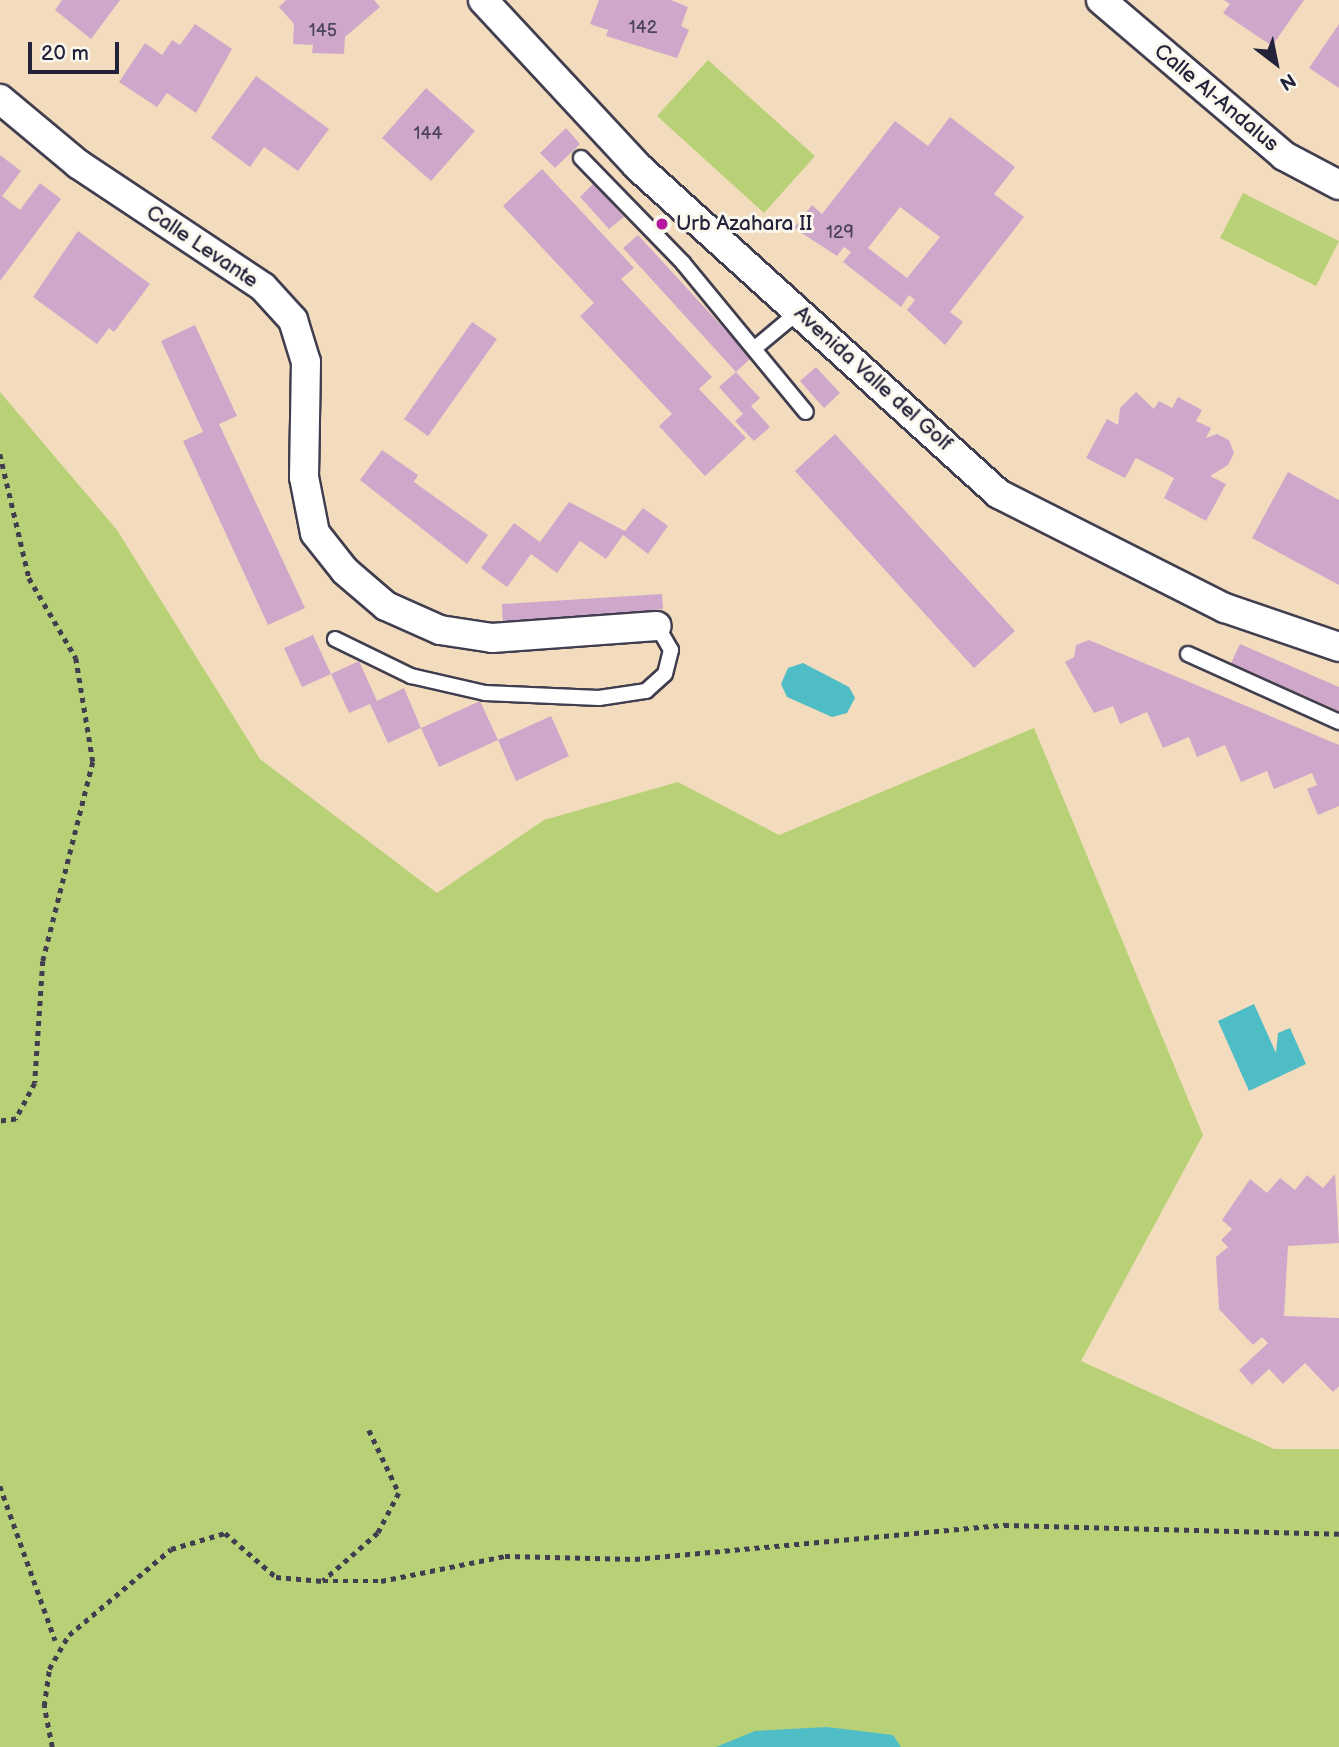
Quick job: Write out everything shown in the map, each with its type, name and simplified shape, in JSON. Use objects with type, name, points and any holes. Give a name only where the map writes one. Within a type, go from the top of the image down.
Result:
[{"type":"street","name":"Avenida Valle del Golf","points":[[483,0],[637,166],[999,494],[1225,608],[1339,647]]},
{"type":"street","name":"Calle Al-Andalus","points":[[1101,0],[1284,156],[1339,185]]},
{"type":"street","name":"Calle Levante","points":[[0,99],[78,164],[263,287],[293,320],[306,362],[304,477],[315,533],[345,571],[386,606],[440,630],[492,638],[657,626]]},
{"type":"lane","points":[[581,158],[755,348],[806,412]]},
{"type":"lane","points":[[755,348],[798,312]]},
{"type":"lane","points":[[335,639],[411,676],[485,693],[598,698],[646,691],[665,674],[671,650],[657,626]]},
{"type":"lane","points":[[1188,654],[1339,722]]},
{"type":"path","points":[[0,454],[29,578],[76,658],[93,762],[43,961],[35,1083],[16,1119],[0,1121]]},
{"type":"path","points":[[323,1581],[378,1533],[400,1493],[369,1430]]},
{"type":"path","points":[[0,1486],[55,1640]]},
{"type":"path","points":[[52,1747],[44,1706],[49,1670],[69,1634],[171,1549],[225,1533],[276,1577],[323,1581],[381,1581],[505,1556],[635,1559],[1004,1524],[1339,1534]]},
{"type":"green space","points":[[708,60],[815,156],[764,213],[657,116]]},
{"type":"green space","points":[[1243,193],[1339,241],[1316,286],[1220,238]]},
{"type":"green space","points":[[0,392],[117,530],[260,759],[437,893],[544,820],[678,782],[779,835],[1034,728],[1203,1135],[1081,1361],[1274,1449],[1339,1449],[1339,1747],[0,1747]]},
{"type":"water","points":[[803,663],[849,687],[855,698],[847,713],[832,717],[787,697],[781,684],[788,668]]},
{"type":"water","points":[[1254,1004],[1276,1053],[1278,1033],[1290,1028],[1306,1064],[1249,1091],[1218,1021]]},
{"type":"water","points":[[827,1727],[893,1735],[901,1747],[716,1747],[755,1731]]},
{"type":"building","points":[[62,0],[120,0],[91,39],[55,10]]},
{"type":"building","points":[[286,0],[374,0],[380,7],[345,37],[344,54],[312,53],[313,45],[293,44],[294,24],[279,7]]},
{"type":"building","points":[[599,0],[671,0],[688,7],[681,26],[689,30],[677,58],[606,36],[608,30],[590,24]]},
{"type":"building","points":[[1224,0],[1304,0],[1272,46],[1223,13],[1230,4]]},
{"type":"building","points":[[195,24],[232,49],[196,113],[167,93],[157,107],[119,82],[145,43],[162,55],[172,40],[180,45]]},
{"type":"building","points":[[1339,24],[1339,88],[1309,68]]},
{"type":"building","points":[[256,76],[329,129],[298,171],[264,147],[250,167],[211,138]]},
{"type":"building","points":[[426,88],[475,131],[431,181],[382,138]]},
{"type":"building","points":[[950,117],[1015,167],[994,194],[1024,217],[950,312],[963,322],[945,345],[907,310],[915,300],[909,295],[901,307],[843,262],[851,252],[844,247],[837,256],[794,228],[812,205],[822,214],[895,121],[928,146]],"holes":[[[900,207],[940,237],[907,278],[868,248]]]},
{"type":"building","points":[[566,128],[580,144],[555,168],[540,153]]},
{"type":"building","points":[[0,155],[21,171],[2,196],[20,210],[40,183],[61,199],[0,281]]},
{"type":"building","points":[[542,169],[634,268],[621,279],[712,377],[699,389],[746,438],[705,476],[659,426],[672,414],[580,316],[594,303],[503,206]]},
{"type":"building","points":[[594,183],[624,217],[609,229],[580,197]]},
{"type":"building","points":[[78,231],[150,284],[114,332],[109,328],[97,344],[33,297]]},
{"type":"building","points":[[638,235],[751,358],[736,372],[623,248]]},
{"type":"building","points":[[472,322],[497,339],[428,436],[404,419]]},
{"type":"building","points":[[195,325],[237,416],[219,424],[305,608],[268,625],[183,441],[203,432],[161,341]]},
{"type":"building","points":[[816,367],[840,393],[824,408],[800,381]]},
{"type":"building","points":[[736,372],[760,398],[751,406],[770,427],[754,441],[735,421],[743,414],[719,387]]},
{"type":"building","points":[[1136,392],[1154,409],[1159,401],[1172,408],[1178,397],[1202,410],[1196,421],[1211,428],[1206,438],[1217,434],[1229,440],[1234,453],[1228,465],[1210,476],[1226,484],[1206,521],[1164,498],[1174,478],[1136,458],[1125,478],[1086,458],[1107,419],[1118,425],[1120,408]]},
{"type":"building","points":[[835,434],[1015,631],[974,668],[795,471]]},
{"type":"building","points":[[382,450],[418,475],[414,482],[488,535],[467,564],[360,480]]},
{"type":"building","points":[[1288,472],[1339,500],[1339,585],[1252,538]]},
{"type":"building","points":[[569,502],[625,531],[643,508],[668,526],[648,554],[623,535],[606,559],[580,541],[557,573],[531,554],[507,587],[481,568],[514,523],[540,542]]},
{"type":"building","points":[[662,594],[663,609],[655,610],[652,618],[503,627],[502,604]]},
{"type":"building","points":[[313,635],[331,674],[302,687],[284,648]]},
{"type":"building","points":[[1089,640],[1339,745],[1339,806],[1318,815],[1307,789],[1317,785],[1312,773],[1274,789],[1267,771],[1241,782],[1225,745],[1197,757],[1189,737],[1163,748],[1147,712],[1120,724],[1113,706],[1094,713],[1065,662],[1074,657],[1076,645]]},
{"type":"building","points":[[1240,644],[1339,687],[1339,711],[1231,663]]},
{"type":"building","points":[[359,661],[377,701],[404,688],[421,728],[388,743],[370,704],[349,713],[331,674]]},
{"type":"building","points":[[480,701],[498,740],[439,767],[421,728]]},
{"type":"building","points":[[551,716],[569,756],[516,781],[498,740]]},
{"type":"building","points":[[1335,1174],[1339,1243],[1288,1246],[1284,1316],[1339,1318],[1339,1386],[1333,1392],[1305,1363],[1283,1384],[1269,1369],[1252,1385],[1239,1370],[1268,1343],[1262,1337],[1253,1345],[1219,1309],[1216,1257],[1228,1247],[1221,1240],[1232,1229],[1222,1220],[1250,1179],[1267,1193],[1280,1178],[1295,1190],[1307,1175],[1323,1188]]},
{"type":"place","name":"Urb Azahara II","points":[[662,224]]}]
